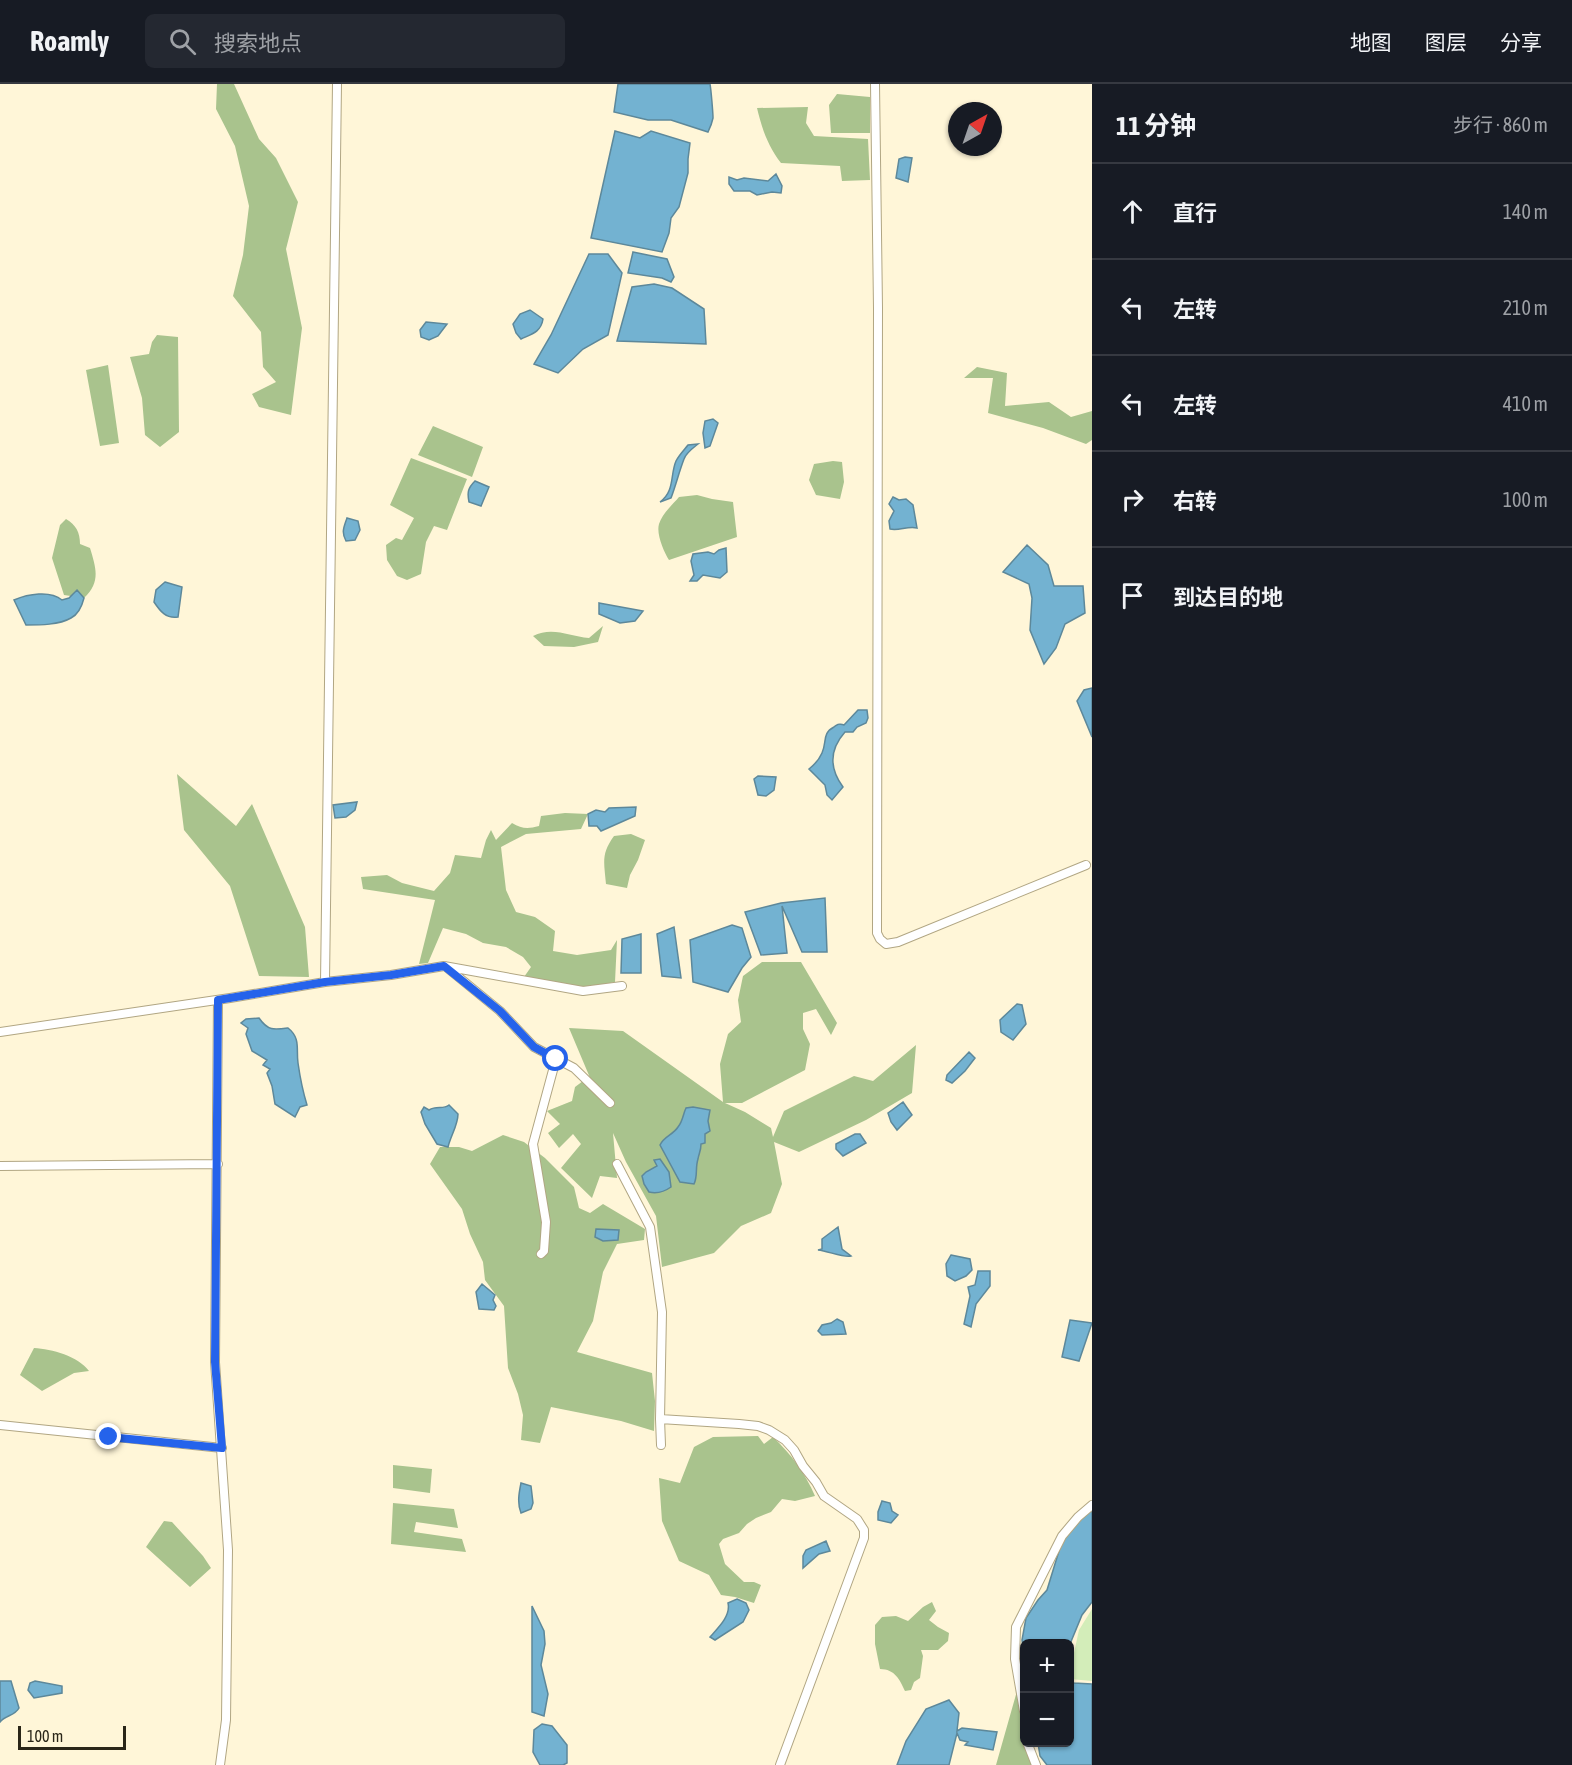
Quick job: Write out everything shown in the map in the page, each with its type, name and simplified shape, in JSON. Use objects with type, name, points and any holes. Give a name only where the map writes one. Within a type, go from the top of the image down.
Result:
[{"type":"street","points":[[325,982],[337,84]]},
{"type":"street","points":[[875,84],[878,308],[877,933],[879,939],[886,944],[898,942],[1086,865]]},
{"type":"street","points":[[444,966],[500,1011],[534,1047],[574,1068],[610,1103]]},
{"type":"street","points":[[0,1032],[444,966],[583,991],[622,986]]},
{"type":"street","points":[[218,1000],[215,1362],[228,1550],[226,1720],[220,1765]]},
{"type":"street","points":[[541,1254],[544,1251],[546,1222],[532,1144],[556,1059]]},
{"type":"street","points":[[0,1166],[218,1164]]},
{"type":"street","points":[[617,1164],[650,1227],[662,1312],[661,1445]]},
{"type":"street","points":[[660,1419],[739,1424],[769,1430],[785,1440],[794,1450],[824,1496],[857,1519],[864,1530],[864,1538],[780,1765]]},
{"type":"street","points":[[0,1425],[222,1448]]},
{"type":"street","points":[[1021,1693],[1016,1659],[1016,1627],[1062,1536],[1092,1505]]},
{"type":"street","points":[[1029,1747],[1036,1765]]},
{"type":"green space","points":[[217,84],[234,84],[259,139],[276,158],[298,202],[286,249],[302,328],[291,415],[259,407],[252,394],[276,382],[263,367],[261,332],[233,296],[243,255],[249,206],[235,146],[216,109]]},
{"type":"green space","points":[[837,94],[870,97],[870,133],[831,133],[829,105]]},
{"type":"green space","points":[[808,107],[806,123],[814,136],[868,139],[870,180],[842,181],[840,166],[781,163],[766,137],[757,108]]},
{"type":"green space","points":[[157,335],[178,337],[179,432],[160,447],[145,435],[142,398],[130,357],[149,354],[152,342]]},
{"type":"green space","points":[[108,365],[119,443],[100,446],[86,370]]},
{"type":"green space","points":[[977,367],[1007,373],[1005,406],[1049,402],[1071,417],[1092,411],[1092,440],[1086,444],[1043,428],[988,413],[993,378],[964,378]]},
{"type":"green space","points":[[433,426],[483,447],[472,477],[418,455]]},
{"type":"green space","points":[[411,458],[467,479],[447,530],[434,526],[426,542],[421,574],[407,580],[397,576],[387,560],[386,545],[396,538],[402,540],[414,518],[390,505]]},
{"type":"green space","points":[[842,462],[844,482],[840,499],[816,495],[809,480],[814,464]]},
{"type":"green space","points":[[697,495],[733,502],[737,537],[669,560],[660,538],[658,528],[660,520],[679,497]]},
{"type":"green space","points":[[66,519],[77,529],[80,544],[90,548],[94,562],[95,580],[84,598],[64,595],[52,558],[60,525]]},
{"type":"green space","points":[[603,626],[598,642],[574,647],[544,646],[533,636],[554,632],[589,638]]},
{"type":"green space","points":[[177,774],[236,826],[252,804],[305,927],[309,977],[259,976],[230,886],[184,830]]},
{"type":"green space","points":[[565,813],[588,814],[581,829],[526,834],[501,847],[506,890],[516,912],[535,917],[555,931],[553,951],[577,955],[611,950],[617,940],[615,982],[577,990],[524,977],[531,967],[523,957],[506,947],[483,943],[466,934],[443,928],[428,963],[419,964],[435,900],[363,889],[361,877],[387,875],[402,883],[434,891],[450,873],[455,855],[481,858],[491,830],[496,840],[512,823],[522,827],[535,827],[539,826],[541,816]]},
{"type":"green space","points":[[631,834],[645,840],[627,888],[606,884],[604,864],[607,848],[614,836]]},
{"type":"green space","points":[[762,962],[801,962],[837,1023],[831,1035],[816,1009],[803,1013],[803,1029],[810,1044],[805,1070],[742,1103],[725,1103],[771,1128],[773,1137],[784,1111],[854,1076],[873,1081],[916,1045],[912,1093],[866,1120],[799,1152],[774,1142],[782,1184],[771,1213],[741,1226],[714,1253],[662,1267],[656,1216],[613,1133],[617,1178],[600,1176],[592,1198],[561,1168],[581,1144],[573,1134],[559,1148],[548,1133],[560,1124],[547,1111],[572,1101],[575,1087],[583,1081],[596,1092],[569,1028],[623,1031],[723,1102],[720,1064],[728,1034],[741,1022],[738,1000],[743,976]]},
{"type":"green space","points":[[503,1135],[524,1142],[545,1158],[574,1187],[579,1208],[590,1213],[603,1204],[645,1229],[644,1240],[617,1244],[603,1272],[593,1321],[577,1352],[652,1373],[655,1401],[654,1431],[621,1421],[551,1407],[540,1443],[521,1440],[523,1415],[508,1368],[504,1306],[485,1280],[483,1262],[462,1209],[430,1164],[440,1147],[459,1147],[472,1151]]},
{"type":"green space","points":[[34,1348],[64,1354],[78,1361],[89,1371],[74,1373],[42,1391],[20,1375]]},
{"type":"green space","points":[[758,1436],[764,1444],[773,1437],[780,1443],[802,1472],[815,1496],[795,1501],[782,1499],[771,1512],[756,1518],[739,1533],[723,1539],[719,1544],[725,1564],[744,1582],[761,1585],[754,1603],[721,1595],[709,1575],[679,1561],[662,1521],[659,1478],[680,1483],[694,1447],[713,1437]]},
{"type":"green space","points":[[393,1465],[432,1469],[430,1493],[393,1488]]},
{"type":"green space","points":[[393,1503],[454,1509],[458,1528],[416,1522],[414,1532],[462,1539],[466,1552],[391,1544]]},
{"type":"green space","points":[[164,1521],[172,1522],[211,1568],[190,1587],[146,1547]]},
{"type":"green space","points":[[932,1602],[936,1611],[929,1620],[949,1633],[948,1641],[938,1650],[921,1650],[923,1656],[920,1678],[914,1682],[911,1690],[905,1691],[893,1673],[880,1669],[875,1644],[875,1625],[882,1617],[896,1616],[908,1621]]},
{"type":"green space","points":[[1092,1609],[1092,1681],[1074,1679],[1074,1653],[1079,1630]]},
{"type":"green space","points":[[1019,1684],[1020,1747],[1026,1747],[1034,1765],[996,1765]]},
{"type":"water","points":[[618,84],[710,84],[713,118],[708,132],[671,120],[648,120],[614,112]]},
{"type":"water","points":[[615,131],[640,138],[651,131],[690,143],[688,173],[679,207],[671,218],[669,233],[662,252],[591,238]]},
{"type":"water","points":[[912,158],[908,182],[896,178],[899,159]]},
{"type":"water","points":[[776,174],[782,186],[781,193],[757,195],[750,191],[734,191],[729,184],[729,177],[737,180],[744,178],[768,181]]},
{"type":"water","points":[[633,252],[667,259],[674,277],[671,282],[662,278],[628,273]]},
{"type":"water","points":[[589,254],[608,254],[622,273],[608,335],[583,349],[558,373],[534,364],[551,335]]},
{"type":"water","points":[[654,284],[672,288],[704,309],[706,344],[617,341],[632,287]]},
{"type":"water","points":[[530,310],[543,319],[542,323],[535,332],[521,339],[513,324],[520,314]]},
{"type":"water","points":[[426,322],[447,324],[438,336],[429,340],[421,337],[420,330]]},
{"type":"water","points":[[713,419],[718,423],[710,446],[705,448],[703,433],[705,421]]},
{"type":"water","points":[[698,444],[685,457],[671,498],[660,502],[670,488],[676,461],[688,445]]},
{"type":"water","points":[[475,481],[489,487],[481,506],[469,502],[469,490]]},
{"type":"water","points":[[893,497],[899,500],[906,499],[913,505],[917,528],[890,529],[889,521],[894,511],[889,504]]},
{"type":"water","points":[[347,518],[358,521],[360,530],[355,540],[346,541],[344,538],[343,530]]},
{"type":"water","points":[[1027,545],[1048,565],[1054,586],[1083,586],[1085,613],[1065,624],[1056,648],[1044,664],[1030,630],[1032,598],[1029,584],[1003,572]]},
{"type":"water","points":[[726,548],[727,572],[720,578],[703,575],[697,581],[690,581],[694,575],[691,561],[693,554],[708,552],[714,554]]},
{"type":"water","points":[[165,582],[182,587],[178,617],[167,616],[154,602],[156,590]]},
{"type":"water","points":[[77,590],[84,598],[78,612],[66,620],[43,625],[26,625],[14,600],[45,594],[62,600],[69,598]]},
{"type":"water","points":[[599,603],[643,611],[635,621],[620,623],[599,614]]},
{"type":"water","points":[[1092,688],[1092,737],[1077,701],[1084,690]]},
{"type":"water","points":[[858,710],[867,710],[868,718],[866,723],[857,727],[853,732],[845,732],[836,746],[833,766],[843,787],[832,800],[827,795],[825,785],[809,769],[821,756],[825,738],[830,729],[838,724],[844,725]]},
{"type":"water","points":[[758,776],[776,777],[774,790],[766,796],[758,795],[754,779]]},
{"type":"water","points":[[357,802],[355,810],[346,817],[335,818],[333,805]]},
{"type":"water","points":[[636,807],[635,816],[601,831],[597,826],[589,826],[588,814],[596,810],[605,812],[609,808]]},
{"type":"water","points":[[825,898],[827,952],[802,952],[782,906],[787,953],[761,955],[745,912],[781,903]]},
{"type":"water","points":[[732,925],[742,928],[751,957],[728,992],[693,982],[690,940]]},
{"type":"water","points":[[674,927],[681,978],[662,976],[657,934]]},
{"type":"water","points":[[641,934],[641,973],[621,973],[622,939]]},
{"type":"water","points":[[1017,1004],[1022,1005],[1026,1024],[1013,1040],[1001,1032],[1000,1020]]},
{"type":"water","points":[[259,1018],[272,1029],[288,1028],[295,1036],[307,1105],[300,1107],[295,1117],[275,1104],[267,1073],[270,1069],[263,1065],[267,1060],[252,1051],[246,1034],[248,1028],[241,1023],[246,1019]]},
{"type":"water","points":[[969,1052],[975,1058],[965,1071],[952,1083],[946,1080],[947,1075]]},
{"type":"water","points":[[903,1102],[912,1115],[897,1130],[888,1113]]},
{"type":"water","points":[[449,1105],[458,1114],[448,1147],[437,1144],[421,1112],[424,1107],[429,1110]]},
{"type":"water","points":[[686,1108],[710,1110],[708,1121],[710,1131],[705,1134],[705,1143],[701,1144],[694,1184],[680,1182],[660,1145],[680,1125]]},
{"type":"water","points":[[855,1134],[860,1134],[866,1143],[843,1156],[836,1149],[836,1144]]},
{"type":"water","points":[[660,1159],[669,1172],[671,1187],[661,1192],[649,1192],[642,1176],[657,1166],[654,1160]]},
{"type":"water","points":[[838,1227],[842,1249],[851,1256],[818,1250],[822,1249],[822,1239]]},
{"type":"water","points":[[596,1229],[619,1230],[618,1240],[603,1241],[595,1237]]},
{"type":"water","points":[[951,1255],[970,1259],[972,1270],[955,1281],[947,1276],[946,1264]]},
{"type":"water","points":[[978,1271],[990,1271],[990,1286],[976,1304],[971,1327],[964,1324],[970,1296],[968,1287],[975,1285]]},
{"type":"water","points":[[482,1284],[495,1295],[494,1310],[479,1309],[476,1292]]},
{"type":"water","points":[[837,1319],[843,1322],[846,1334],[822,1335],[818,1331],[822,1325]]},
{"type":"water","points":[[1070,1320],[1092,1323],[1079,1361],[1062,1357]]},
{"type":"water","points":[[521,1483],[531,1486],[533,1503],[531,1509],[521,1513],[519,1494]]},
{"type":"water","points":[[882,1501],[890,1503],[892,1511],[898,1515],[891,1523],[878,1520]]},
{"type":"water","points":[[1092,1507],[1092,1602],[1082,1615],[1072,1639],[1022,1639],[1026,1618],[1047,1590],[1062,1541]]},
{"type":"water","points":[[826,1541],[830,1551],[819,1554],[803,1568],[803,1556],[806,1550]]},
{"type":"water","points":[[737,1599],[746,1603],[749,1610],[743,1622],[715,1640],[710,1637],[726,1617],[728,1603]]},
{"type":"water","points":[[532,1606],[544,1631],[545,1644],[541,1665],[548,1694],[544,1716],[532,1712]]},
{"type":"water","points":[[0,1681],[11,1681],[19,1708],[0,1722]]},
{"type":"water","points":[[35,1681],[62,1686],[62,1693],[34,1698],[28,1690],[30,1683]]},
{"type":"water","points":[[1074,1683],[1092,1684],[1092,1765],[1047,1765],[1040,1756],[1039,1747],[1074,1747]]},
{"type":"water","points":[[949,1700],[959,1713],[957,1731],[962,1728],[997,1732],[993,1750],[965,1745],[968,1742],[960,1740],[957,1733],[949,1765],[897,1765],[906,1741],[926,1709]]},
{"type":"water","points":[[542,1724],[552,1726],[567,1745],[567,1763],[540,1765],[533,1752],[534,1730]]},
{"type":"route","points":[[109,1437],[222,1448],[215,1362],[218,1000],[325,982],[391,975],[444,966],[500,1011],[534,1047],[556,1059]]}]
